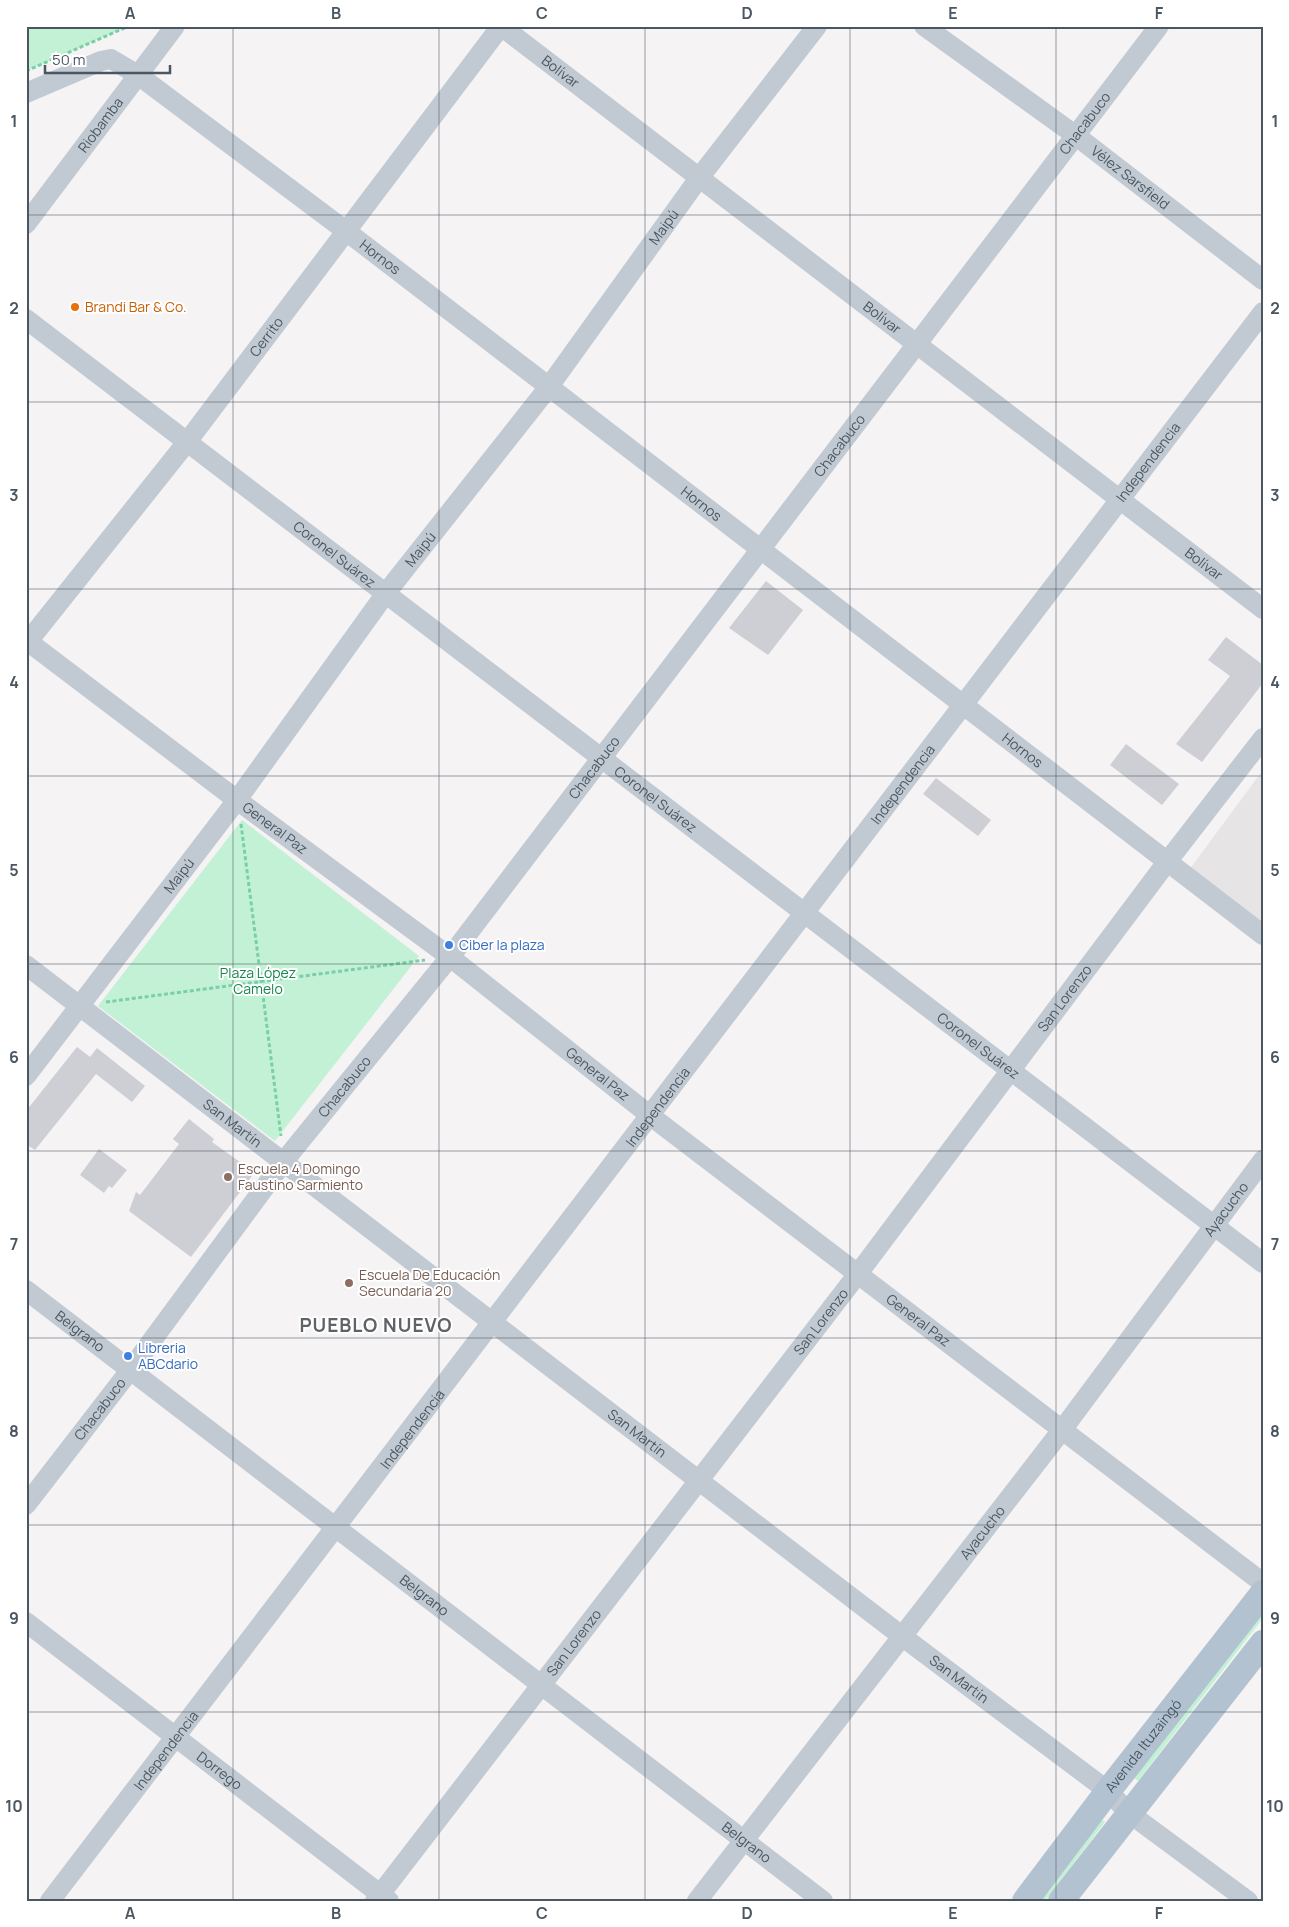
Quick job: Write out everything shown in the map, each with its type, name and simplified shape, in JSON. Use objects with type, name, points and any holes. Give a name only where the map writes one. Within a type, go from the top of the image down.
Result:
[{"type":"main road","name":"Avenida Ituzaingó","points":[[1025,1901],[1108,1791],[1263,1593]]},
{"type":"main road","points":[[1061,1901],[1263,1643]]},
{"type":"street","name":"Riobamba","points":[[26,224],[175,26]]},
{"type":"street","name":"Bolívar","points":[[501,26],[1263,609]]},
{"type":"street","name":"Cerrito","points":[[27,642],[187,442],[501,26]]},
{"type":"street","name":"Maipú","points":[[26,1076],[237,800],[386,594],[548,388],[699,178],[817,26]]},
{"type":"street","name":"Vélez Sarsfield","points":[[924,26],[1074,136],[1263,280]]},
{"type":"street","name":"Chacabuco","points":[[26,1505],[131,1369],[284,1161],[450,957],[603,759],[1159,26]]},
{"type":"street","name":"Hornos","points":[[26,93],[101,61],[111,59],[138,75],[346,231],[760,551],[1263,935]]},
{"type":"street","name":"Independencia","points":[[50,1901],[496,1323],[804,913],[1263,312]]},
{"type":"street","name":"Coronel Suárez","points":[[26,319],[1263,1263]]},
{"type":"street","name":"General Paz","points":[[27,642],[450,957],[652,1117],[1263,1583]]},
{"type":"street","name":"San Lorenzo","points":[[381,1898],[540,1684],[858,1275],[1167,862],[1263,738]]},
{"type":"street","name":"San Martín","points":[[26,965],[496,1323],[902,1637],[1108,1791],[1129,1813],[1248,1901]]},
{"type":"street","name":"Ayacucho","points":[[697,1901],[1062,1430],[1263,1160]]},
{"type":"street","name":"Belgrano","points":[[26,1290],[339,1528],[823,1901]]},
{"type":"street","name":"Dorrego","points":[[26,1622],[178,1736],[381,1898]]},
{"type":"path","points":[[26,71],[129,26]]},
{"type":"path","points":[[237,800],[284,1161]]},
{"type":"path","points":[[80,1005],[450,957]]},
{"type":"shaded area","points":[[1263,770],[1263,924],[1189,870]]},
{"type":"green space","points":[[26,26],[129,26],[26,71]]},
{"type":"green space","name":"Plaza López Camelo","points":[[242,820],[419,956],[275,1141],[98,1006]]},
{"type":"green space","points":[[1263,1610],[1263,1618],[1138,1781],[1134,1778]]},
{"type":"green space","points":[[1101,1819],[1105,1822],[1045,1901],[1038,1901]]},
{"type":"building","points":[[766,581],[803,610],[768,655],[729,628]]},
{"type":"building","points":[[1226,637],[1263,665],[1263,683],[1202,762],[1176,744],[1230,676],[1208,660]]},
{"type":"building","points":[[1126,744],[1179,784],[1162,805],[1110,765]]},
{"type":"building","points":[[936,778],[991,820],[978,836],[923,794]]},
{"type":"building","points":[[77,1047],[90,1057],[97,1048],[145,1086],[132,1102],[96,1074],[35,1150],[26,1144],[26,1111]]},
{"type":"building","points":[[189,1119],[214,1139],[212,1142],[251,1170],[252,1176],[191,1257],[129,1211],[136,1192],[140,1195],[179,1144],[173,1139]]},
{"type":"building","points":[[99,1149],[127,1170],[112,1188],[109,1186],[104,1193],[80,1175]]},
{"type":"place","name":"Brandi Bar & Co.","points":[[75,307]]},
{"type":"place","name":"Ciber la plaza","points":[[449,945]]},
{"type":"place","name":"Escuela 4 Domingo Faustino Sarmiento","points":[[228,1177]]},
{"type":"place","name":"Escuela De Educación Secundaria 20","points":[[349,1283]]},
{"type":"place","name":"Libreria ABCdario","points":[[128,1356]]},
{"type":"district","name":"PUEBLO NUEVO","points":[[376,1325]]}]
